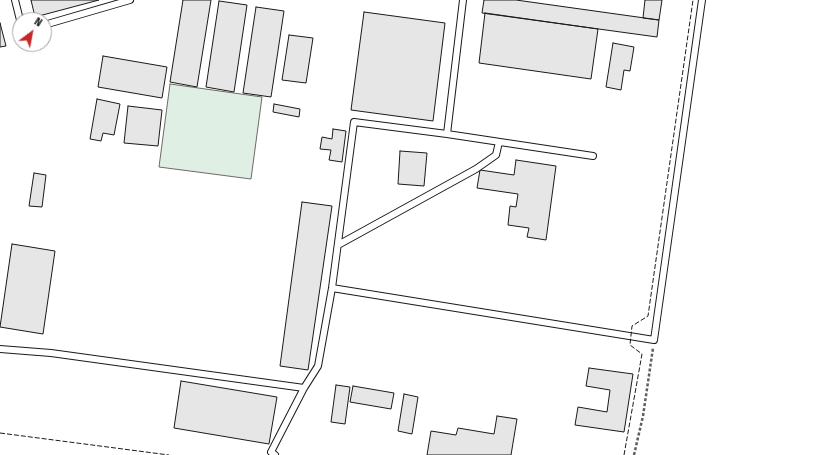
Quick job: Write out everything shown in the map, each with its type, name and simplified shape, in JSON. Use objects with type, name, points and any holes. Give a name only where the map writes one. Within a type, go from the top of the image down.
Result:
[{"type":"lane","points":[[15,0],[18,12]]},
{"type":"lane","points":[[52,23],[130,0]]},
{"type":"lane","points":[[447,134],[463,0]]},
{"type":"lane","points":[[332,288],[654,340],[702,0]]},
{"type":"lane","points":[[275,455],[271,452],[304,388],[318,366],[332,288],[354,122],[447,134],[593,156]]},
{"type":"lane","points":[[338,245],[476,170],[496,155],[499,142]]},
{"type":"lane","points":[[0,350],[51,353],[304,388]]},
{"type":"path","points":[[634,455],[643,416],[654,340]]},
{"type":"green space","points":[[170,84],[262,97],[251,179],[159,167]]},
{"type":"building","points":[[31,0],[99,0],[52,12],[34,12]]},
{"type":"building","points":[[183,0],[211,0],[197,87],[170,82]]},
{"type":"building","points":[[484,0],[516,0],[659,20],[657,37],[482,13]]},
{"type":"building","points":[[645,0],[662,0],[659,20],[643,18]]},
{"type":"building","points":[[219,1],[247,5],[234,92],[206,87]]},
{"type":"building","points":[[256,7],[284,11],[271,97],[243,93]]},
{"type":"building","points":[[364,12],[445,23],[433,121],[351,110]]},
{"type":"building","points":[[485,13],[598,29],[591,79],[479,63]]},
{"type":"building","points":[[0,23],[6,46],[0,47]]},
{"type":"building","points":[[289,35],[313,38],[306,83],[282,80]]},
{"type":"building","points":[[613,43],[634,47],[630,71],[624,70],[621,90],[606,87]]},
{"type":"building","points":[[103,56],[167,67],[162,98],[98,87]]},
{"type":"building","points":[[97,99],[120,104],[114,135],[103,133],[101,141],[90,139]]},
{"type":"building","points":[[274,104],[300,109],[299,117],[273,112]]},
{"type":"building","points":[[128,106],[162,110],[158,146],[124,143]]},
{"type":"building","points":[[333,129],[346,131],[342,162],[329,160],[331,150],[320,149],[322,137],[332,139]]},
{"type":"building","points":[[400,151],[427,153],[424,186],[398,184]]},
{"type":"building","points":[[516,160],[556,166],[546,240],[527,237],[529,228],[508,225],[510,206],[516,207],[518,194],[477,188],[480,170],[514,175]]},
{"type":"building","points":[[34,173],[46,175],[42,207],[29,206]]},
{"type":"building","points":[[302,202],[332,206],[308,370],[280,366]]},
{"type":"building","points":[[12,244],[55,251],[43,334],[0,327]]},
{"type":"building","points":[[589,368],[633,374],[624,432],[575,425],[578,407],[607,412],[610,390],[586,386]]},
{"type":"building","points":[[181,381],[277,397],[269,444],[174,428]]},
{"type":"building","points":[[336,385],[350,387],[345,424],[331,422]]},
{"type":"building","points":[[353,386],[394,393],[391,409],[350,402]]},
{"type":"building","points":[[404,394],[418,397],[412,434],[398,431]]},
{"type":"building","points":[[497,416],[517,419],[511,455],[427,455],[431,431],[456,435],[458,428],[494,434]]},
{"type":"fence","points":[[624,455],[642,354],[630,345],[632,326],[648,316],[693,0]]},
{"type":"fence","points":[[0,433],[169,455]]}]
